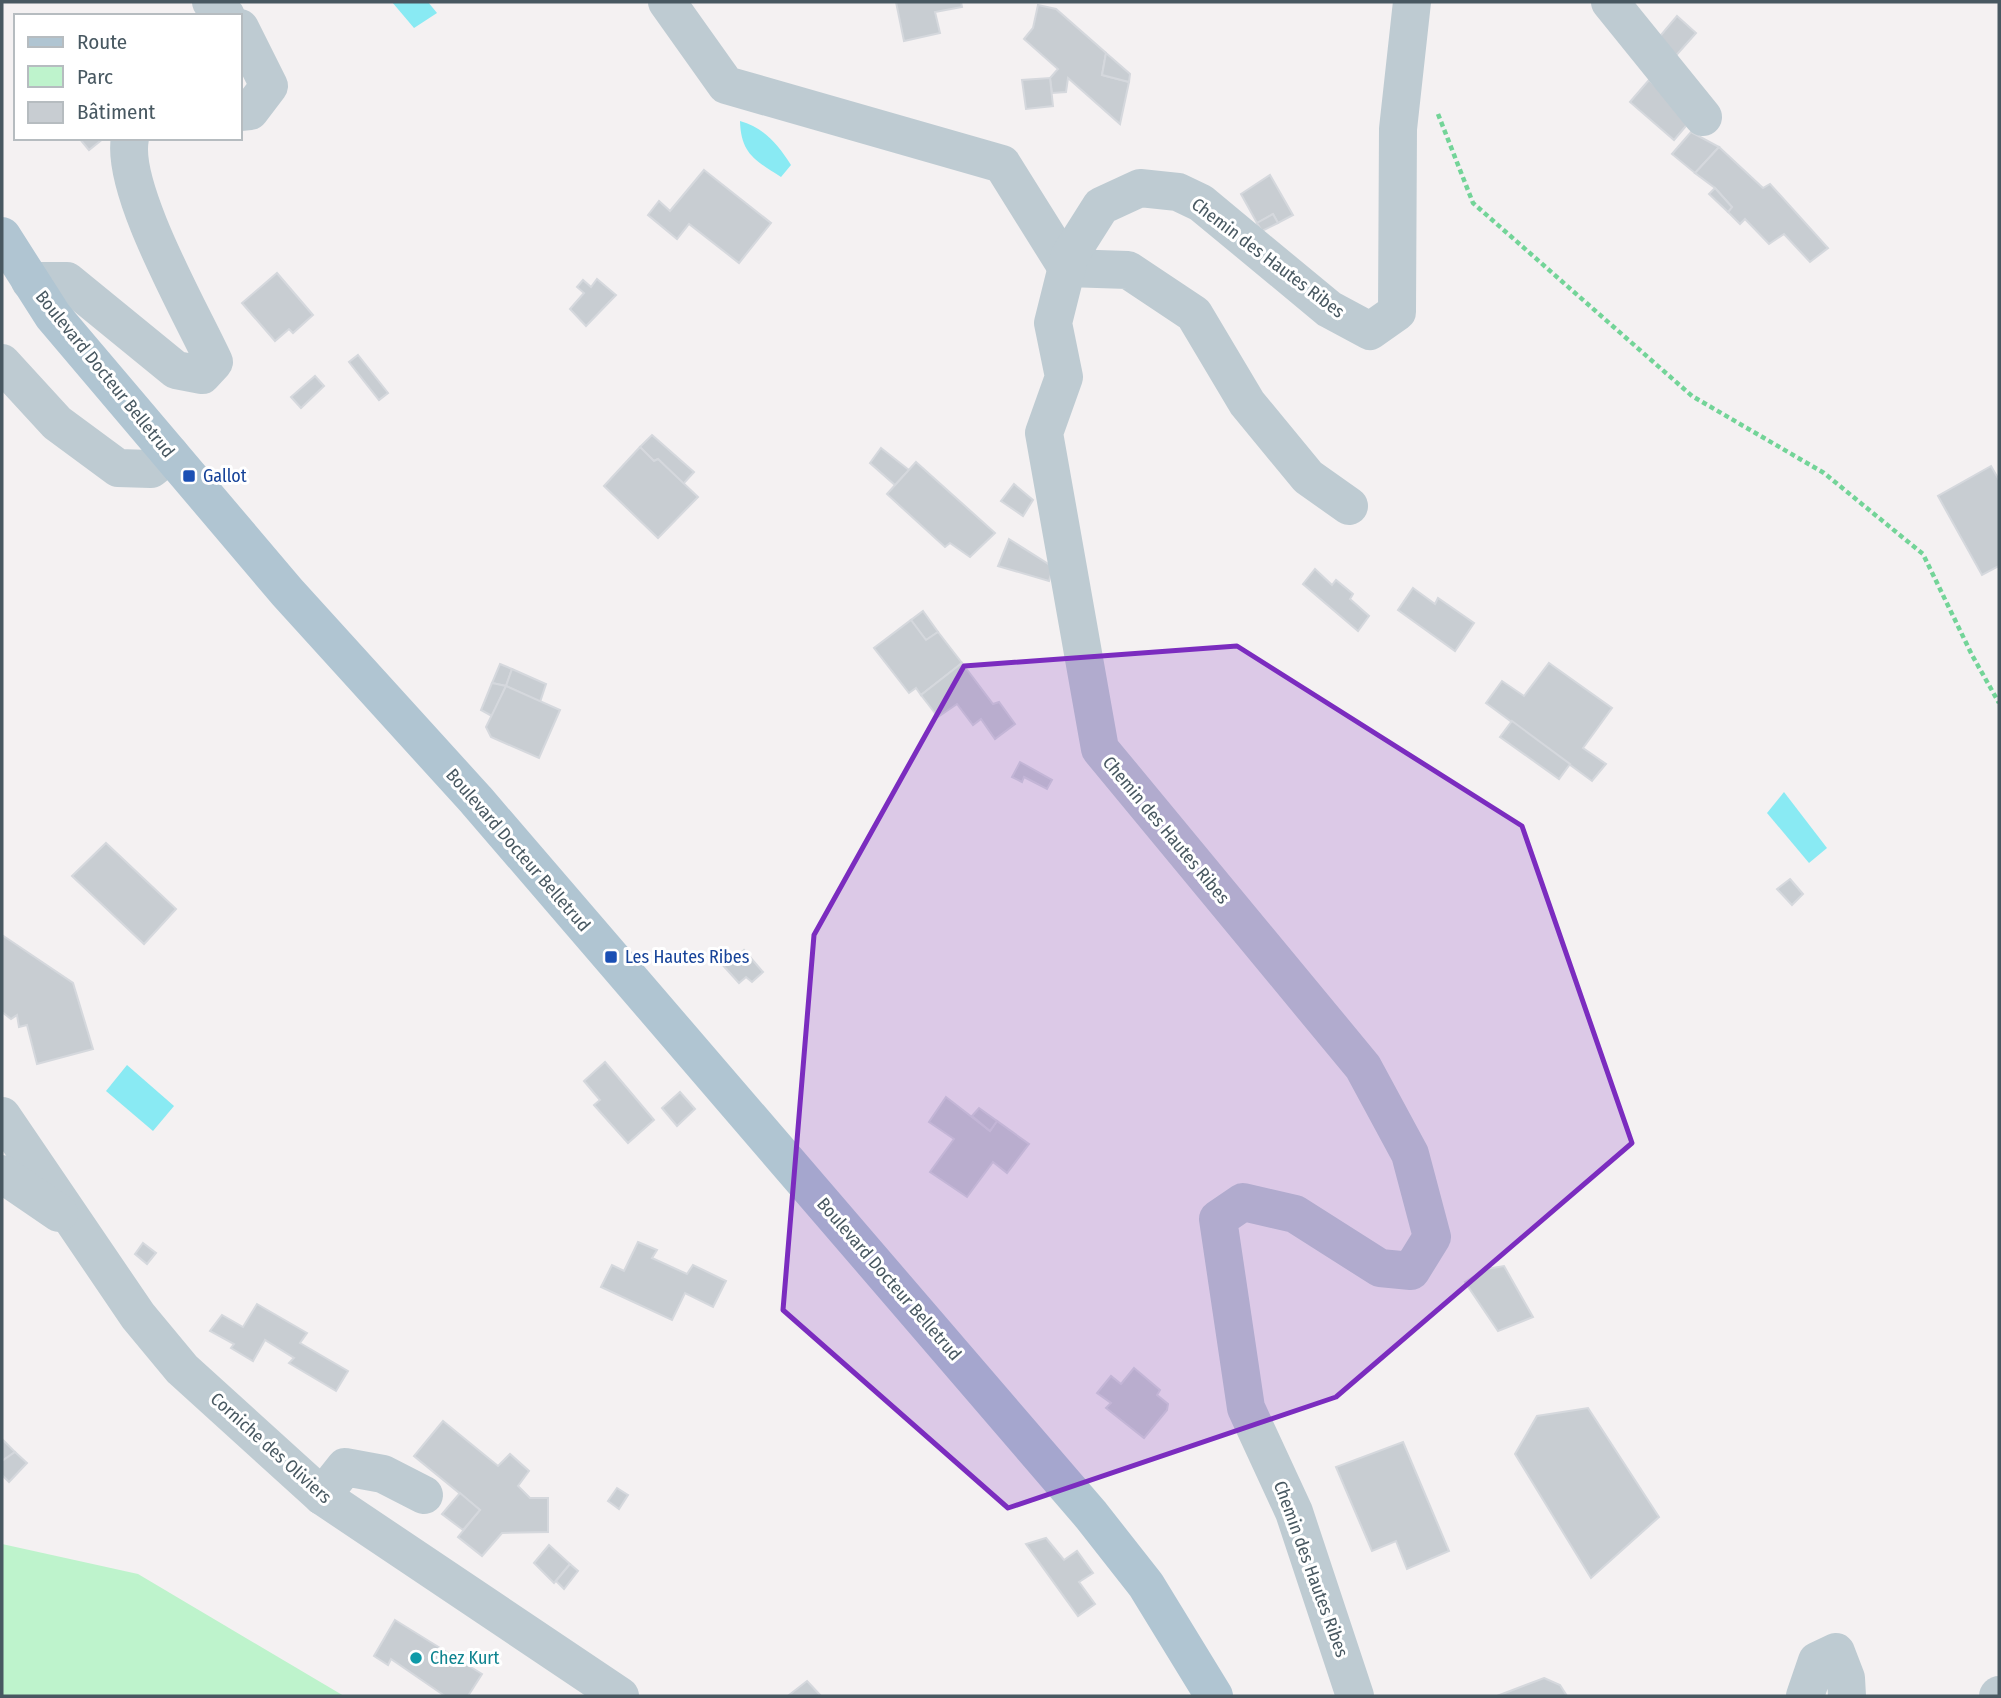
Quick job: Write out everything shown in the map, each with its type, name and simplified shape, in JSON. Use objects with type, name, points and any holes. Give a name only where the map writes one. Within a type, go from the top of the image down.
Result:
[{"type":"main road","name":"Boulevard Docteur Belletrud","points":[[2,236],[53,316],[287,592],[494,821],[1091,1515],[1146,1585],[1214,1696]]},
{"type":"street","points":[[211,2],[224,14]]},
{"type":"street","points":[[667,2],[726,85],[1002,164],[1067,268],[1128,270],[1194,314],[1247,403],[1308,477],[1349,506]]},
{"type":"street","name":"Chemin des Hautes Ribes","points":[[1355,1696],[1294,1512],[1247,1408],[1218,1219],[1243,1202],[1295,1214],[1380,1268],[1411,1271],[1432,1237],[1410,1154],[1363,1067],[1100,749],[1044,433],[1065,377],[1053,323],[1070,255],[1101,206],[1140,188],[1178,192],[1200,203],[1329,309],[1370,331],[1397,312],[1398,129],[1412,2]]},
{"type":"street","points":[[1610,2],[1703,117]]},
{"type":"street","points":[[242,32],[269,86],[250,111],[242,112]]},
{"type":"street","points":[[30,281],[66,281],[176,370],[202,374],[214,362],[144,214],[127,152],[130,140]]},
{"type":"street","points":[[2,363],[57,423],[118,468],[151,469],[170,454]]},
{"type":"street","name":"Corniche des Oliviers","points":[[2,1116],[138,1315],[182,1369],[322,1496],[620,1696]]},
{"type":"street","points":[[2,1174],[43,1204],[73,1220]]},
{"type":"street","points":[[322,1496],[345,1467],[383,1474],[424,1495]]},
{"type":"street","points":[[1805,1696],[1817,1661],[1836,1652],[1846,1678],[1847,1696]]},
{"type":"path","points":[[1433,101],[1473,202],[1692,396],[1824,472],[1923,554],[1972,655],[1999,703]]},
{"type":"highlighted area","points":[[1237,646],[1522,826],[1632,1143],[1336,1397],[1008,1508],[783,1310],[814,935],[964,666]]},
{"type":"green space","points":[[2,1544],[138,1574],[344,1696],[2,1696]]},
{"type":"water","points":[[392,2],[428,2],[437,13],[414,28]]},
{"type":"water","points":[[740,121],[769,137],[791,165],[781,177],[751,155],[743,141]]},
{"type":"water","points":[[1784,792],[1827,848],[1809,863],[1767,813]]},
{"type":"water","points":[[127,1065],[174,1106],[153,1131],[106,1091]]},
{"type":"building","points":[[896,2],[961,2],[962,7],[935,12],[940,33],[904,41]]},
{"type":"building","points":[[1038,5],[1056,9],[1106,53],[1102,75],[1129,82],[1120,124],[1068,78],[1066,92],[1052,93],[1050,78],[1058,69],[1024,39],[1033,28]]},
{"type":"building","points":[[1677,16],[1696,33],[1672,60],[1656,41]]},
{"type":"building","points":[[1106,53],[1130,74],[1129,82],[1102,75]]},
{"type":"building","points":[[1050,78],[1053,106],[1026,109],[1022,80]]},
{"type":"building","points":[[1649,80],[1691,120],[1674,140],[1630,102]]},
{"type":"building","points":[[1691,132],[1719,147],[1695,173],[1672,154]]},
{"type":"building","points":[[81,140],[102,140],[89,150]]},
{"type":"building","points":[[1719,147],[1763,188],[1770,184],[1828,248],[1810,262],[1784,234],[1769,244],[1745,219],[1740,224],[1728,212],[1732,207],[1715,188],[1695,173]]},
{"type":"building","points":[[704,170],[771,223],[739,263],[689,224],[677,239],[648,215],[659,201],[670,211]]},
{"type":"building","points":[[1270,175],[1293,215],[1278,223],[1273,214],[1257,223],[1241,194]]},
{"type":"building","points":[[1715,188],[1732,207],[1728,212],[1709,194]]},
{"type":"building","points":[[1273,214],[1278,223],[1262,231],[1257,223]]},
{"type":"building","points":[[277,273],[313,315],[293,333],[289,329],[275,341],[242,303]]},
{"type":"building","points":[[597,279],[616,295],[586,326],[570,309],[584,293],[577,287],[583,280],[591,287]]},
{"type":"building","points":[[358,355],[388,393],[379,400],[349,362]]},
{"type":"building","points":[[315,376],[324,386],[301,408],[291,397]]},
{"type":"building","points":[[652,435],[694,472],[683,484],[658,459],[654,461],[640,447]]},
{"type":"building","points":[[640,447],[654,461],[658,459],[698,497],[658,538],[604,486]]},
{"type":"building","points":[[881,448],[909,470],[895,485],[870,463]]},
{"type":"building","points":[[916,462],[995,533],[970,557],[950,543],[945,547],[887,494]]},
{"type":"building","points":[[1991,466],[1999,480],[1999,566],[1982,575],[1938,496]]},
{"type":"building","points":[[1014,484],[1033,500],[1023,516],[1001,501]]},
{"type":"building","points":[[1009,539],[1053,567],[1049,581],[998,566]]},
{"type":"building","points":[[1315,569],[1332,585],[1336,580],[1353,594],[1350,599],[1369,616],[1358,631],[1303,584]]},
{"type":"building","points":[[1413,588],[1435,604],[1438,598],[1474,623],[1455,651],[1398,610]]},
{"type":"building","points":[[923,611],[938,632],[926,640],[911,620]]},
{"type":"building","points":[[911,620],[926,640],[938,632],[962,663],[921,695],[916,688],[909,693],[874,648]]},
{"type":"building","points":[[962,663],[993,704],[999,702],[1015,724],[995,739],[981,719],[973,725],[957,704],[938,717],[921,695]]},
{"type":"building","points":[[1549,663],[1612,708],[1583,748],[1606,764],[1592,781],[1486,703],[1502,681],[1524,696]]},
{"type":"building","points":[[500,664],[512,669],[506,686],[492,683]]},
{"type":"building","points":[[512,669],[546,684],[540,702],[506,686]]},
{"type":"building","points":[[492,683],[506,686],[492,716],[481,710]]},
{"type":"building","points":[[506,686],[560,710],[539,758],[491,737],[486,727]]},
{"type":"building","points":[[1512,721],[1570,764],[1559,779],[1500,737]]},
{"type":"building","points":[[1020,762],[1052,780],[1047,789],[1024,777],[1022,782],[1012,777]]},
{"type":"building","points":[[106,843],[176,909],[144,944],[72,876]]},
{"type":"building","points":[[1790,879],[1803,894],[1792,905],[1777,889]]},
{"type":"building","points":[[2,935],[73,983],[93,1049],[37,1064],[27,1025],[19,1027],[17,1015],[11,1019],[2,1012]]},
{"type":"building","points":[[744,950],[763,972],[752,982],[746,977],[739,983],[720,962],[730,954],[735,959]]},
{"type":"building","points":[[605,1062],[654,1120],[628,1143],[594,1105],[600,1100],[584,1081]]},
{"type":"building","points":[[680,1092],[695,1109],[677,1126],[662,1108]]},
{"type":"building","points":[[946,1097],[990,1131],[997,1121],[1029,1144],[1007,1173],[993,1162],[967,1197],[930,1172],[954,1139],[929,1122]]},
{"type":"building","points":[[979,1108],[997,1121],[990,1131],[972,1116]]},
{"type":"building","points":[[638,1242],[657,1250],[652,1258],[687,1274],[693,1265],[726,1281],[713,1307],[685,1293],[672,1320],[601,1287],[612,1265],[624,1271]]},
{"type":"building","points":[[143,1243],[156,1253],[147,1264],[135,1254]]},
{"type":"building","points":[[1504,1266],[1533,1317],[1498,1331],[1465,1282],[1486,1269]]},
{"type":"building","points":[[257,1304],[307,1333],[300,1343],[348,1371],[336,1391],[289,1363],[294,1358],[265,1340],[253,1361],[231,1348],[234,1344],[210,1331],[222,1315],[243,1327]]},
{"type":"building","points":[[1134,1368],[1160,1390],[1157,1395],[1168,1404],[1167,1410],[1144,1438],[1106,1408],[1111,1403],[1097,1393],[1111,1376],[1121,1384]]},
{"type":"building","points":[[1588,1408],[1659,1517],[1591,1578],[1515,1454],[1537,1416]]},
{"type":"building","points":[[443,1421],[498,1466],[510,1454],[529,1471],[518,1486],[530,1498],[548,1498],[548,1532],[502,1533],[482,1556],[458,1537],[480,1510],[414,1456]]},
{"type":"building","points":[[2,1439],[15,1452],[2,1461]]},
{"type":"building","points":[[1403,1442],[1449,1551],[1407,1569],[1396,1541],[1372,1551],[1336,1467]]},
{"type":"building","points":[[15,1452],[27,1463],[9,1482],[2,1475],[2,1461]]},
{"type":"building","points":[[617,1488],[628,1495],[619,1509],[608,1501]]},
{"type":"building","points":[[460,1493],[480,1510],[463,1530],[442,1514]]},
{"type":"building","points":[[1046,1538],[1064,1560],[1077,1551],[1093,1573],[1079,1582],[1095,1604],[1078,1616],[1026,1544]]},
{"type":"building","points":[[549,1545],[570,1564],[554,1583],[534,1563]]},
{"type":"building","points":[[570,1564],[578,1571],[564,1589],[556,1581]]},
{"type":"building","name":"Chez Kurt","points":[[395,1620],[482,1674],[468,1696],[445,1696],[391,1659],[388,1665],[374,1656]]},
{"type":"building","points":[[1544,1678],[1560,1685],[1567,1696],[1497,1696]]},
{"type":"building","points":[[807,1681],[821,1696],[789,1695]]},
{"type":"place","name":"Gallot","points":[[189,476]]},
{"type":"place","name":"Les Hautes Ribes","points":[[611,957]]},
{"type":"place","name":"Chez Kurt","points":[[416,1658]]}]
